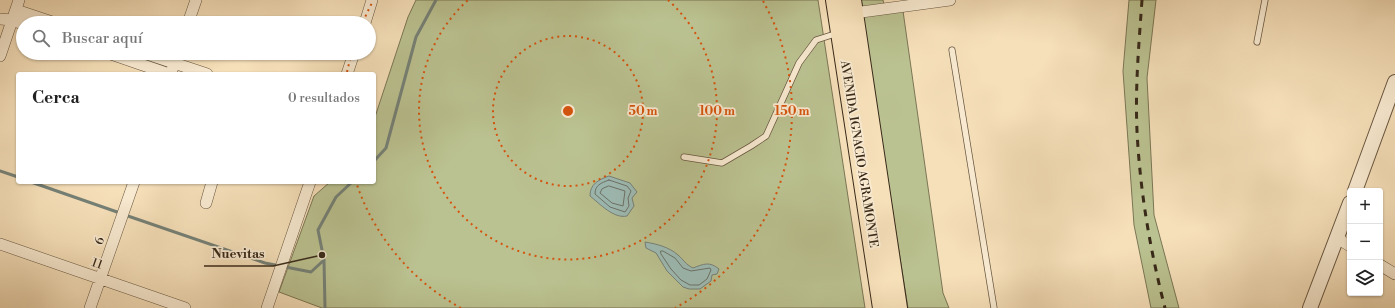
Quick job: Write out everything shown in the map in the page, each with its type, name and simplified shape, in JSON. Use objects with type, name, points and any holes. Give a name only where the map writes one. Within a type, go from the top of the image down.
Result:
[{"type":"main road","name":"AVENIDA IGNACIO AGRAMONTE","points":[[835,0],[850,22],[898,308]]},
{"type":"main road","name":"AVENIDA IGNACIO AGRAMONTE","points":[[850,22],[882,308]]},
{"type":"street","points":[[190,16],[196,0]]},
{"type":"street","points":[[366,16],[372,0]]},
{"type":"street","points":[[850,22],[950,0]]},
{"type":"street","points":[[0,19],[18,13],[29,16]]},
{"type":"street","points":[[0,56],[16,18]]},
{"type":"street","points":[[143,60],[198,72]]},
{"type":"street","points":[[160,60],[173,66]]},
{"type":"street","points":[[348,72],[352,60]]},
{"type":"street","points":[[1355,188],[1395,82]]},
{"type":"street","name":"6","points":[[90,308],[133,184]]},
{"type":"street","points":[[206,203],[211,184]]},
{"type":"street","points":[[266,308],[309,184]]},
{"type":"street","points":[[1310,308],[1347,211]]},
{"type":"street","points":[[1337,238],[1347,244]]},
{"type":"street","name":"11","points":[[0,244],[185,308]]},
{"type":"street","points":[[1383,267],[1395,274]]},
{"type":"lane","points":[[1258,42],[1265,0]]},
{"type":"lane","points":[[684,157],[722,163],[766,136],[799,63],[816,40],[850,22]]},
{"type":"lane","points":[[952,50],[994,308]]},
{"type":"green space","points":[[416,0],[818,0],[865,308],[322,308],[279,292],[314,196],[328,184],[376,184],[376,114],[408,17]]},
{"type":"green space","points":[[859,0],[883,0],[886,13],[903,11],[943,293],[949,308],[908,308]]},
{"type":"green space","points":[[1129,0],[1156,0],[1147,78],[1154,215],[1179,308],[1151,308],[1134,225],[1123,71]]},
{"type":"water","points":[[609,176],[630,183],[637,192],[632,198],[634,206],[627,216],[612,213],[590,196],[593,185],[601,179]]},
{"type":"water","points":[[645,242],[671,250],[693,268],[703,264],[715,266],[719,269],[717,274],[712,275],[711,281],[700,289],[689,289],[683,287],[667,271],[656,253],[646,248]]},
{"type":"waterway","points":[[376,159],[386,148],[416,37],[436,0]]},
{"type":"waterway","points":[[0,171],[16,176]]},
{"type":"waterway","points":[[37,184],[120,213]]},
{"type":"waterway","points":[[325,308],[324,260],[318,230],[336,197],[350,184]]},
{"type":"waterway","points":[[125,215],[265,263],[311,272],[324,260]]},
{"type":"railway","points":[[1142,0],[1137,98],[1138,153],[1146,220],[1165,308]]},
{"type":"place","name":"Nuevitas","points":[[322,255]]}]
